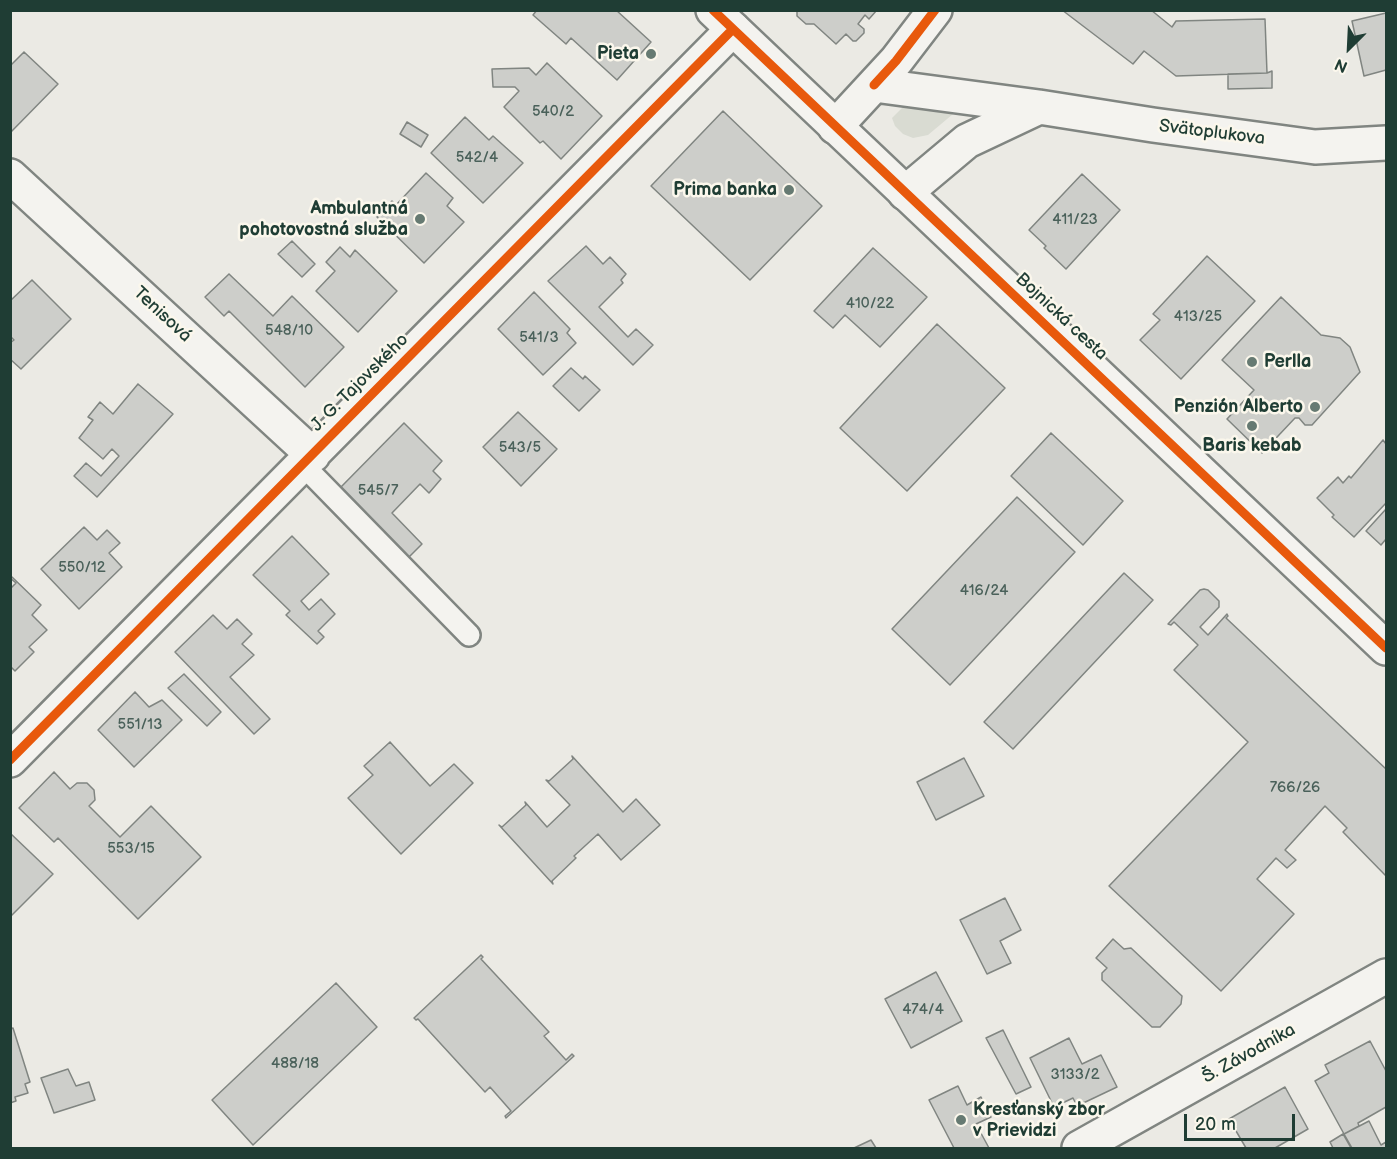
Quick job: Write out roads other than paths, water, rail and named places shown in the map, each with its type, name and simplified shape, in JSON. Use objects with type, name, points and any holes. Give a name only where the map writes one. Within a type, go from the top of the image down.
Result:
[{"type":"street","points":[[836,127],[896,61],[934,10]]},
{"type":"street","name":"Bojnická cesta","points":[[723,20],[1386,648]]},
{"type":"street","name":"J. G. Tajovského","points":[[10,760],[600,164],[723,20]]},
{"type":"street","name":"Svätoplukova","points":[[874,85],[1315,147],[1386,144]]},
{"type":"street","points":[[905,193],[967,141],[1039,107]]},
{"type":"street","name":"Tenisová","points":[[10,176],[308,460]]},
{"type":"street","name":"Š. Závodníka","points":[[1079,1149],[1378,981]]},
{"type":"lane","points":[[308,460],[469,635]]},
{"type":"place","name":"Pieta","points":[[651,54]]},
{"type":"place","name":"Prima banka","points":[[789,190]]},
{"type":"place","name":"Ambulantná pohotovostná služba","points":[[420,219]]},
{"type":"place","name":"Perlla","points":[[1252,362]]},
{"type":"place","name":"Penzión Alberto","points":[[1315,407]]},
{"type":"place","name":"Baris kebab","points":[[1252,426]]},
{"type":"place","name":"Kresťanský zbor v Prievidzi","points":[[961,1120]]}]
